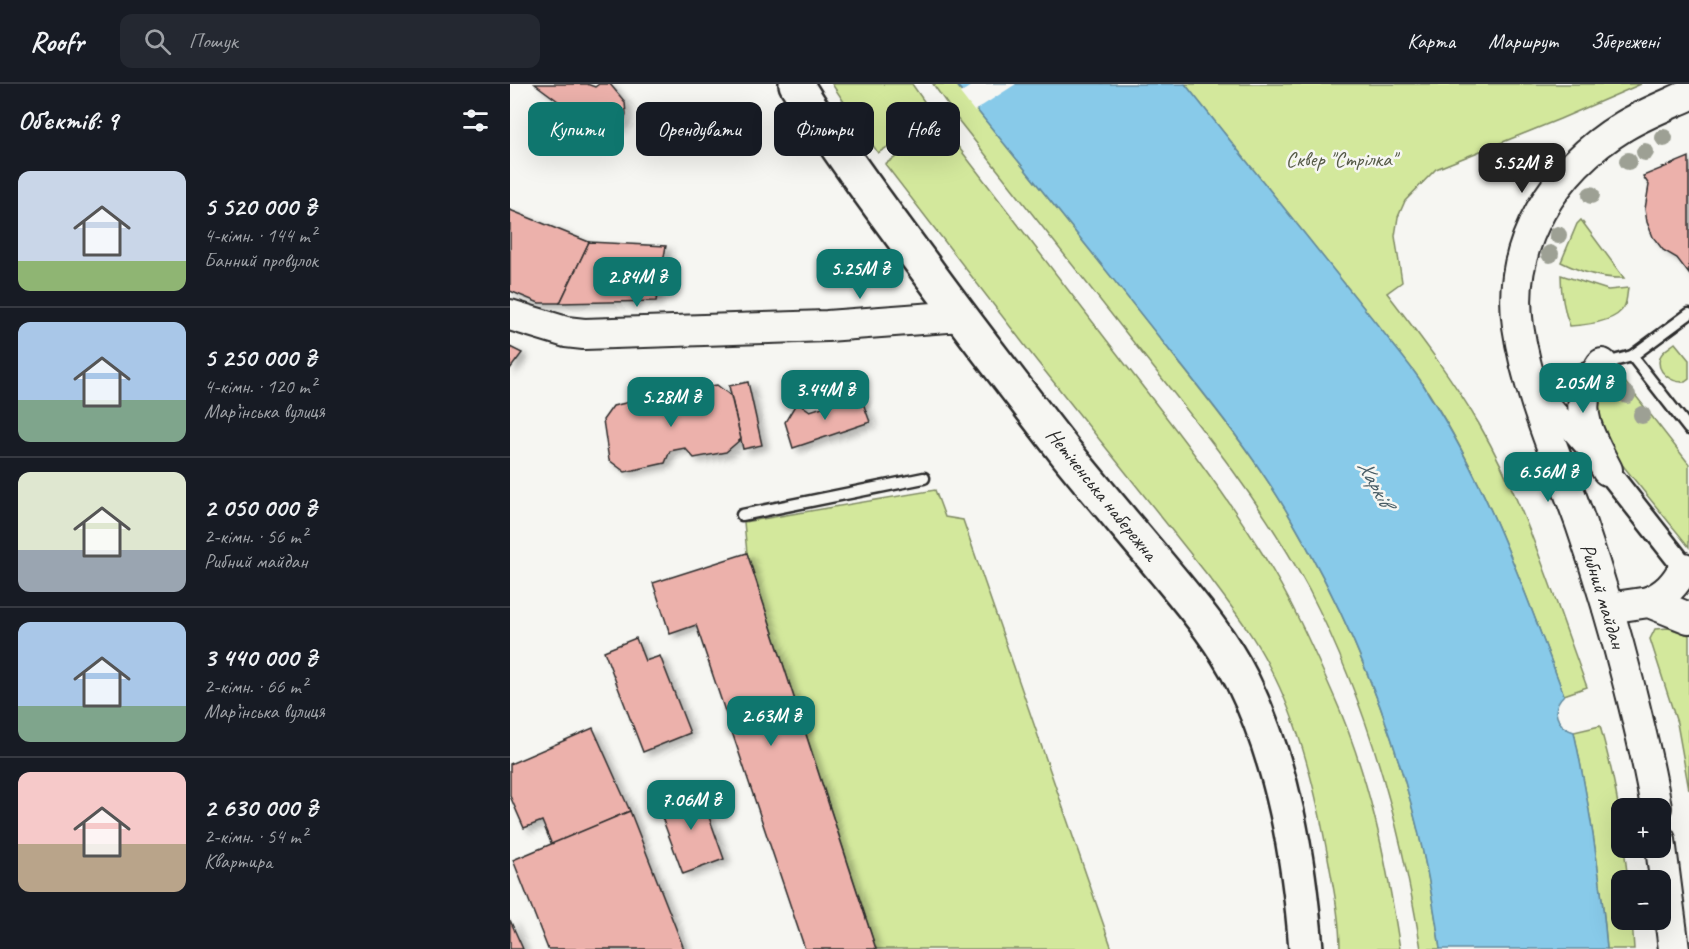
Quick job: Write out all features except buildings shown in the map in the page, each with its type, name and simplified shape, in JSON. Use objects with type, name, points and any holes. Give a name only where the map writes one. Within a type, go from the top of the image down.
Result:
[{"type":"main road","name":"Нетіченська набережна","points":[[796,84],[843,158],[961,316],[1065,452],[1186,597],[1230,656],[1255,708],[1278,775],[1300,884],[1306,949]]},
{"type":"street","name":"Рибний майдан","points":[[1654,798],[1640,730],[1608,608],[1531,384],[1516,312],[1518,269],[1528,236],[1545,202],[1575,163],[1625,125],[1689,95]]},
{"type":"street","points":[[510,315],[566,332],[584,334],[827,326],[961,316]]},
{"type":"street","points":[[1602,364],[1586,390],[1583,408],[1586,426],[1607,470]]},
{"type":"street","points":[[1531,384],[1607,470],[1687,571],[1664,595],[1649,602],[1608,608]]},
{"type":"street","points":[[1649,602],[1689,618]]},
{"type":"street","points":[[1662,858],[1674,949]]},
{"type":"lane","points":[[1531,384],[1632,356],[1689,314]]},
{"type":"lane","points":[[1632,356],[1689,429]]},
{"type":"lane","points":[[742,515],[924,478]]},
{"type":"green space","points":[[832,84],[912,84],[925,102],[886,102],[886,148],[878,153],[874,147],[874,102],[844,102]]},
{"type":"green space","points":[[933,84],[956,84],[1109,273],[1244,447],[1276,493],[1318,567],[1344,619],[1387,726],[1419,836],[1440,949],[1421,949],[1392,810],[1365,720],[1330,632],[1291,559],[1253,499],[1211,441],[960,122],[960,102],[946,102]]},
{"type":"green space","name":"Сквер \"Стрілка\"","points":[[1185,84],[1641,84],[1436,169],[1405,201],[1398,217],[1395,236],[1402,282],[1387,293],[1458,390],[1496,454],[1525,519],[1587,687],[1564,695],[1520,579],[1487,502],[1449,428],[1422,382]]},
{"type":"green space","points":[[960,149],[1228,501],[1282,587],[1346,724],[1367,787],[1383,852],[1400,949],[1340,949],[1335,895],[1313,787],[1290,713],[1263,655],[1213,582],[1036,360],[885,164],[898,156],[960,156]]},
{"type":"green space","points":[[1581,220],[1624,278],[1591,274],[1561,262],[1577,224]]},
{"type":"green space","points":[[1561,275],[1608,290],[1628,288],[1624,307],[1608,319],[1592,324],[1570,326],[1563,301]]},
{"type":"green space","points":[[1675,343],[1689,360],[1689,379],[1685,382],[1675,381],[1666,376],[1660,367],[1661,355]]},
{"type":"green space","points":[[1608,375],[1618,376],[1625,382],[1689,464],[1689,547],[1620,462],[1590,419]]},
{"type":"green space","points":[[935,490],[945,517],[963,520],[1112,949],[876,949],[747,553],[744,522]]},
{"type":"green space","points":[[1669,628],[1689,635],[1689,790],[1677,723],[1650,639],[1655,629]]},
{"type":"green space","points":[[1600,726],[1617,798],[1611,798],[1611,858],[1625,858],[1627,870],[1611,870],[1611,930],[1633,930],[1634,949],[1607,949],[1594,840],[1574,732]]},
{"type":"water","name":"Харків","points":[[956,84],[1185,84],[1414,372],[1449,428],[1487,502],[1520,579],[1564,695],[1556,711],[1559,722],[1574,732],[1594,840],[1607,949],[1440,949],[1419,836],[1387,726],[1344,619],[1318,567],[1276,493],[1244,447]]},
{"type":"pier","points":[[974,84],[1016,84],[974,111],[960,93]]}]
